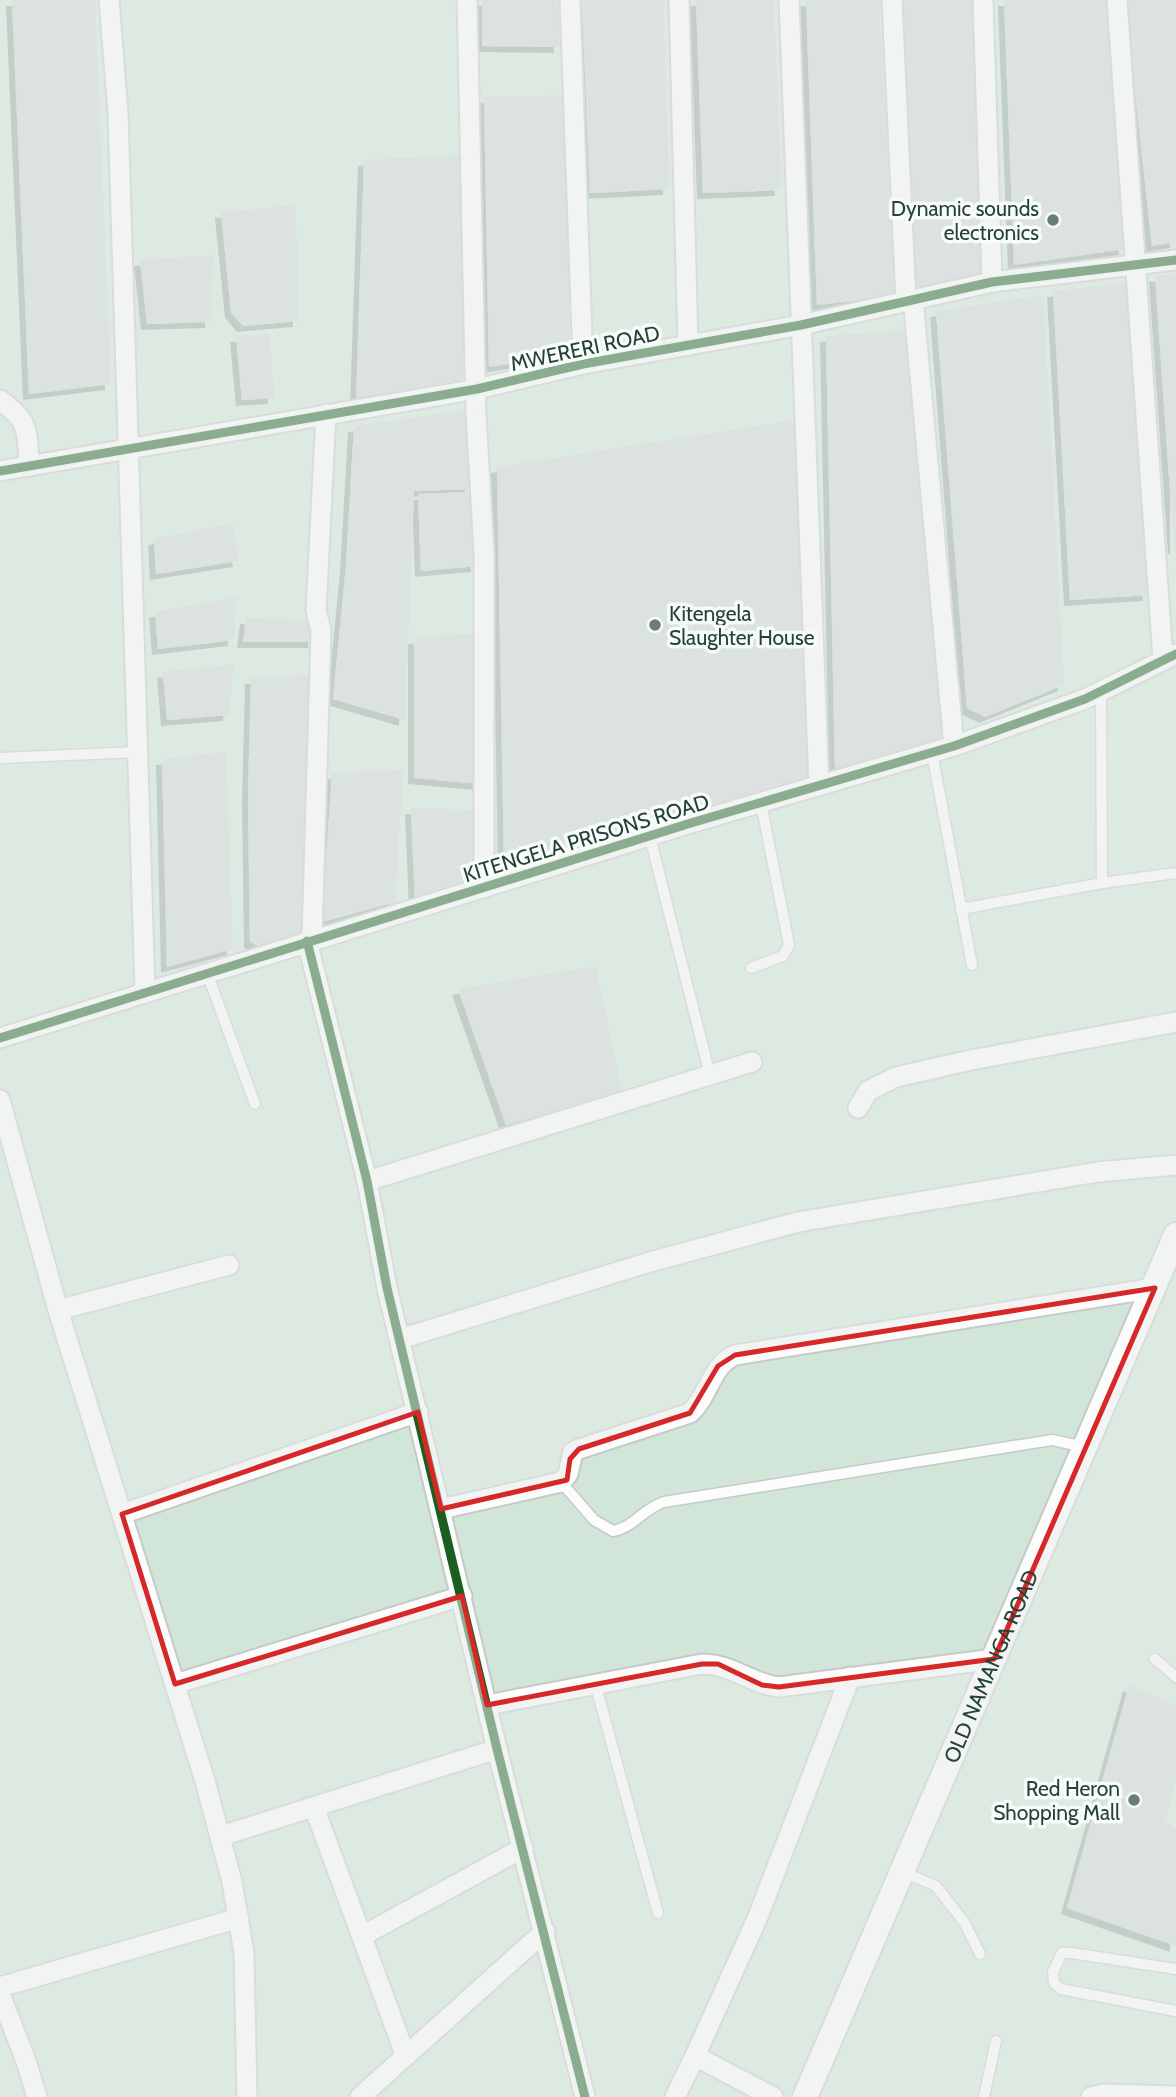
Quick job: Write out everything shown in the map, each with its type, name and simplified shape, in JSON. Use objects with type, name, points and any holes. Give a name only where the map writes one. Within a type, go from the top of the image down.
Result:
[{"type":"street","points":[[109,0],[118,113],[145,992]]},
{"type":"street","points":[[467,0],[477,389],[475,414],[484,552],[484,887]]},
{"type":"street","points":[[570,0],[583,364]]},
{"type":"street","points":[[679,0],[688,345]]},
{"type":"street","points":[[789,0],[819,786]]},
{"type":"street","points":[[892,0],[910,300],[954,747]]},
{"type":"street","points":[[984,0],[992,282]]},
{"type":"street","points":[[1117,0],[1135,266],[1170,657]]},
{"type":"street","name":"MWERERI ROAD","points":[[0,471],[477,389],[583,364],[801,325],[992,282],[1176,260]]},
{"type":"street","points":[[0,400],[15,409],[22,419],[27,436],[29,466]]},
{"type":"street","points":[[326,414],[316,610],[321,631],[310,940],[367,1181],[400,1339],[585,2097]]},
{"type":"street","name":"KITENGELA PRISONS ROAD","points":[[0,1038],[310,940],[954,747],[1101,692],[1170,657]]},
{"type":"street","points":[[858,1108],[868,1091],[896,1077],[971,1060],[1176,1022]]},
{"type":"street","points":[[367,1181],[752,1062]]},
{"type":"street","points":[[0,1100],[58,1310],[221,1836],[239,1918],[245,1990],[247,2097]]},
{"type":"street","points":[[400,1339],[650,1262],[798,1222],[1098,1172],[1176,1165]]},
{"type":"street","name":"OLD NAMANGA ROAD","points":[[805,2097],[1176,1235]]},
{"type":"street","points":[[58,1310],[229,1265]]},
{"type":"street","points":[[442,1509],[561,1482],[568,1474],[570,1460],[579,1449],[691,1413],[699,1404],[718,1366],[735,1355],[1155,1288]]},
{"type":"street","points":[[122,1514],[418,1412]]},
{"type":"street","points":[[175,1684],[462,1596]]},
{"type":"street","points":[[488,1705],[595,1682],[702,1664],[718,1664],[762,1685],[779,1687],[993,1658]]},
{"type":"street","points":[[676,2097],[757,1919],[850,1677]]},
{"type":"street","points":[[221,1836],[498,1749]]},
{"type":"street","points":[[314,1807],[405,2054]]},
{"type":"street","points":[[362,1936],[523,1848]]},
{"type":"street","points":[[0,1986],[239,1918]]},
{"type":"street","points":[[360,2097],[545,1931]]},
{"type":"street","points":[[0,1994],[26,2060],[37,2097]]},
{"type":"street","points":[[695,2056],[772,2097]]},
{"type":"street","points":[[1091,2097],[1103,2094],[1176,2096]]},
{"type":"lane","points":[[1101,692],[1102,883]]},
{"type":"lane","points":[[0,758],[138,752]]},
{"type":"lane","points":[[932,753],[972,965]]},
{"type":"lane","points":[[751,968],[783,956],[789,945],[761,803]]},
{"type":"lane","points":[[650,837],[710,1075]]},
{"type":"lane","points":[[961,909],[1102,883],[1176,873]]},
{"type":"lane","points":[[207,972],[255,1104]]},
{"type":"lane","points":[[561,1482],[594,1520],[613,1531],[628,1527],[645,1510],[664,1502],[1052,1440],[1086,1447]]},
{"type":"lane","points":[[1155,1659],[1176,1678]]},
{"type":"lane","points":[[595,1682],[658,1913]]},
{"type":"lane","points":[[903,1872],[936,1885],[964,1922],[980,1954]]},
{"type":"lane","points":[[1176,1969],[1062,1953],[1053,1972],[1054,1983],[1061,1989],[1176,2011]]},
{"type":"lane","points":[[984,2097],[996,2041]]},
{"type":"highlighted area","points":[[1155,1288],[994,1659],[779,1687],[762,1685],[718,1664],[702,1664],[487,1705],[462,1596],[175,1684],[122,1514],[418,1412],[441,1509],[567,1480],[570,1459],[579,1449],[690,1413],[718,1366],[735,1355]]},
{"type":"green space","points":[[0,0],[1176,0],[1176,2097],[0,2097]]},
{"type":"building","points":[[12,0],[95,0],[111,384],[29,394]]},
{"type":"building","points":[[482,0],[558,0],[560,47],[482,46]]},
{"type":"building","points":[[582,0],[663,0],[669,189],[590,193]]},
{"type":"building","points":[[696,0],[774,0],[781,190],[703,193]]},
{"type":"building","points":[[806,0],[879,0],[895,296],[817,305]]},
{"type":"building","points":[[896,0],[972,0],[982,281],[908,290]]},
{"type":"building","points":[[1004,0],[1106,0],[1125,249],[1014,265]]},
{"type":"building","points":[[1125,0],[1176,0],[1176,242],[1152,246]]},
{"type":"building","points":[[569,95],[569,354],[489,367],[484,97]]},
{"type":"building","points":[[465,155],[470,383],[356,401],[364,160]]},
{"type":"building","points":[[296,205],[299,321],[243,326],[231,312],[221,212]]},
{"type":"building","points":[[213,255],[211,322],[147,324],[140,260]]},
{"type":"building","points":[[1176,274],[1176,548],[1174,548],[1155,276]]},
{"type":"building","points":[[1132,282],[1149,595],[1070,600],[1053,291]]},
{"type":"building","points":[[1043,295],[1064,685],[985,717],[967,708],[936,311]]},
{"type":"building","points":[[911,330],[951,742],[835,768],[826,336]]},
{"type":"building","points":[[270,334],[274,398],[242,400],[236,336]]},
{"type":"building","points":[[472,409],[471,489],[414,491],[405,720],[333,699],[346,566],[354,426]]},
{"type":"building","name":"Kitengela Slaughter House","points":[[801,419],[817,784],[504,865],[497,467]]},
{"type":"building","points":[[473,492],[477,566],[421,571],[418,494]]},
{"type":"building","points":[[233,523],[239,561],[156,574],[154,539]]},
{"type":"building","points":[[236,597],[234,640],[158,649],[155,612]]},
{"type":"building","points":[[246,618],[316,621],[314,642],[243,642]]},
{"type":"building","points":[[477,633],[481,784],[414,778],[414,638]]},
{"type":"building","points":[[234,664],[229,715],[167,720],[163,672]]},
{"type":"building","points":[[312,675],[310,929],[259,946],[250,942],[248,795],[251,678]]},
{"type":"building","points":[[226,752],[233,949],[167,967],[162,759]]},
{"type":"building","points":[[403,770],[395,902],[322,922],[332,773]]},
{"type":"building","points":[[411,808],[480,810],[482,883],[415,903]]},
{"type":"building","points":[[596,966],[622,1092],[506,1125],[458,989]]},
{"type":"building","name":"Red Heron Shopping Mall","points":[[1129,1685],[1176,1705],[1176,1779],[1166,1821],[1176,1829],[1176,1946],[1067,1908]]},
{"type":"cycle path","points":[[0,471],[477,389],[583,364],[801,325],[992,282],[1176,260]]},
{"type":"cycle path","points":[[0,1038],[691,823],[954,746],[1085,699],[1176,654]]},
{"type":"cycle path","points":[[307,941],[367,1181],[387,1288],[497,1749],[585,2097]]},
{"type":"place","name":"Dynamic sounds electronics","points":[[1053,220]]},
{"type":"place","name":"Kitengela Slaughter House","points":[[655,625]]},
{"type":"place","name":"Red Heron Shopping Mall","points":[[1134,1800]]}]
